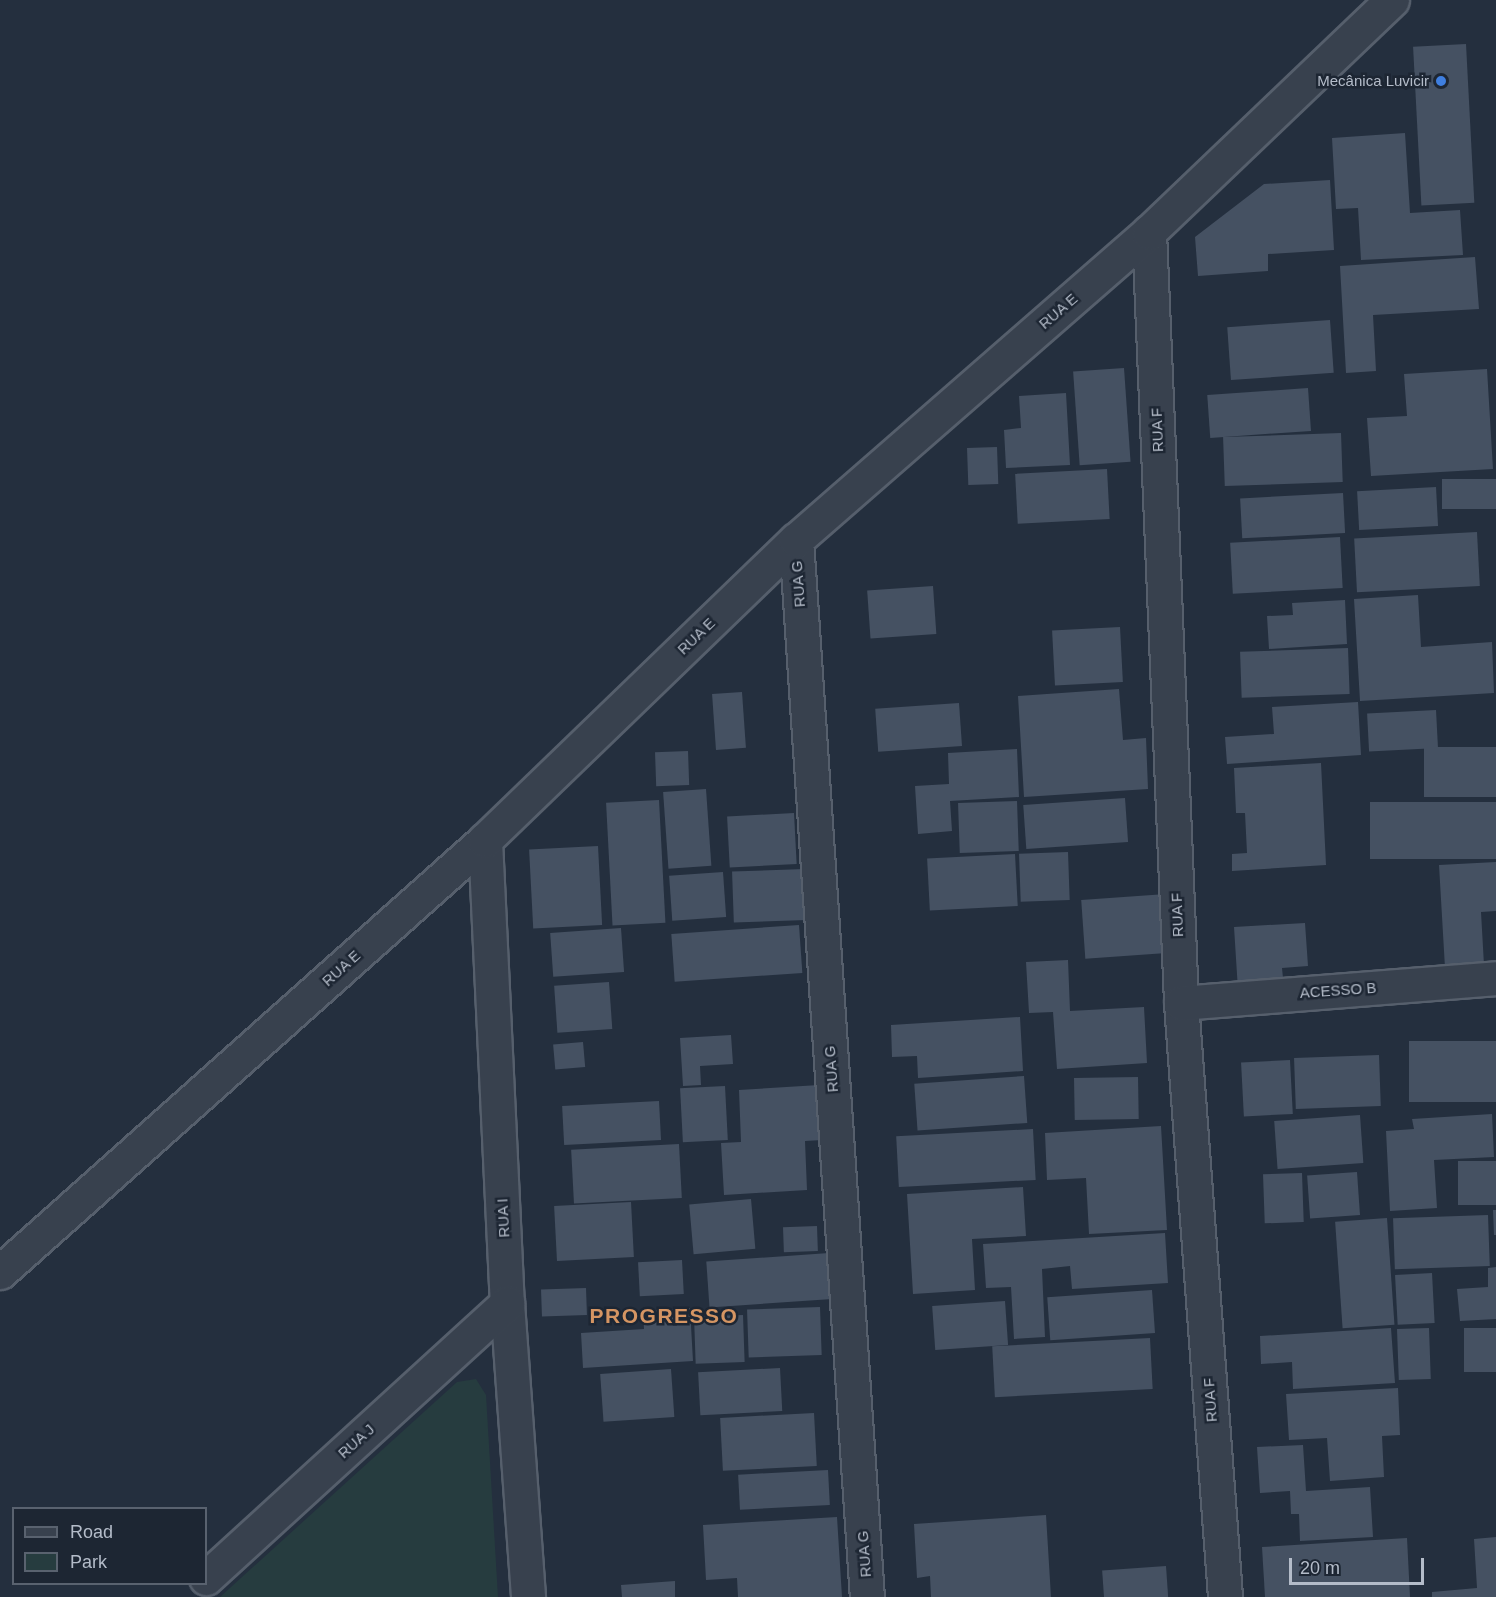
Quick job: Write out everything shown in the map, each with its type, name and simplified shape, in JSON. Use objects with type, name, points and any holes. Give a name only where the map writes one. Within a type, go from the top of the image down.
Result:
[{"type":"street","name":"RUA E","points":[[0,1272],[484,840],[795,540],[1149,232],[1392,0]]},
{"type":"street","name":"RUA F","points":[[1149,232],[1181,1003],[1225,1597]]},
{"type":"street","name":"RUA G","points":[[795,540],[867,1597]]},
{"type":"street","name":"RUA I","points":[[484,840],[507,1303],[528,1597]]},
{"type":"street","name":"ACESSO B","points":[[1181,1003],[1496,978]]},
{"type":"street","name":"RUA J","points":[[207,1577],[507,1303]]},
{"type":"street","points":[[185,1597],[199,1585]]},
{"type":"green space","points":[[476,1379],[486,1395],[498,1597],[220,1597],[457,1382]]},
{"type":"building","points":[[1466,44],[1474,203],[1421,206],[1413,47]]},
{"type":"building","points":[[1405,133],[1410,213],[1460,210],[1463,255],[1361,260],[1358,208],[1336,209],[1332,138]]},
{"type":"building","points":[[1330,180],[1334,250],[1268,254],[1268,271],[1198,276],[1195,237],[1264,184]]},
{"type":"building","points":[[1475,257],[1479,309],[1373,315],[1376,371],[1346,373],[1340,266]]},
{"type":"building","points":[[1330,320],[1334,373],[1231,380],[1227,327]]},
{"type":"building","points":[[1124,368],[1131,462],[1080,465],[1073,372]]},
{"type":"building","points":[[1487,369],[1493,469],[1371,476],[1367,418],[1407,416],[1404,374]]},
{"type":"building","points":[[1308,388],[1311,431],[1210,438],[1207,395]]},
{"type":"building","points":[[1066,393],[1070,465],[1006,468],[1004,430],[1021,428],[1019,396]]},
{"type":"building","points":[[1341,433],[1343,482],[1225,486],[1223,437]]},
{"type":"building","points":[[997,447],[998,484],[968,485],[967,448]]},
{"type":"building","points":[[1107,469],[1110,519],[1018,524],[1015,474]]},
{"type":"building","points":[[1442,479],[1496,479],[1496,509],[1442,509]]},
{"type":"building","points":[[1436,487],[1438,526],[1359,530],[1357,491]]},
{"type":"building","points":[[1343,493],[1345,533],[1242,538],[1240,498]]},
{"type":"building","points":[[1477,532],[1480,586],[1357,592],[1354,538]]},
{"type":"building","points":[[1340,537],[1343,588],[1233,594],[1230,543]]},
{"type":"building","points":[[933,586],[936,634],[871,638],[867,591]]},
{"type":"building","points":[[1418,595],[1421,647],[1492,642],[1494,693],[1360,701],[1354,599]]},
{"type":"building","points":[[1345,600],[1347,644],[1269,649],[1267,616],[1293,615],[1292,603]]},
{"type":"building","points":[[1120,627],[1123,682],[1055,685],[1052,631]]},
{"type":"building","points":[[1348,648],[1350,694],[1242,698],[1240,652]]},
{"type":"building","points":[[1119,689],[1123,740],[1146,738],[1148,789],[1024,797],[1018,696]]},
{"type":"building","points":[[742,692],[746,748],[716,750],[712,694]]},
{"type":"building","points":[[1358,702],[1361,755],[1227,764],[1225,737],[1274,734],[1272,707]]},
{"type":"building","points":[[959,703],[962,746],[878,752],[875,709]]},
{"type":"building","points":[[1436,710],[1438,748],[1369,752],[1367,714]]},
{"type":"building","points":[[1424,747],[1496,747],[1496,797],[1424,797]]},
{"type":"building","points":[[1017,749],[1019,797],[950,801],[952,831],[918,834],[915,786],[949,784],[948,753]]},
{"type":"building","points":[[688,751],[689,785],[656,786],[655,752]]},
{"type":"building","points":[[1321,763],[1326,865],[1232,871],[1232,854],[1247,853],[1245,813],[1236,813],[1234,768]]},
{"type":"building","points":[[706,789],[711,866],[668,869],[663,792]]},
{"type":"building","points":[[1125,798],[1128,842],[1026,849],[1023,805]]},
{"type":"building","points":[[659,800],[665,923],[613,926],[606,803]]},
{"type":"building","points":[[1017,801],[1019,851],[960,853],[958,803]]},
{"type":"building","points":[[1370,802],[1496,802],[1496,859],[1370,859]]},
{"type":"building","points":[[794,813],[797,864],[730,867],[727,817]]},
{"type":"building","points":[[598,846],[602,925],[533,929],[529,850]]},
{"type":"building","points":[[1068,852],[1070,900],[1021,902],[1019,854]]},
{"type":"building","points":[[1015,854],[1018,906],[930,911],[927,859]]},
{"type":"building","points":[[1496,862],[1496,911],[1481,912],[1484,965],[1445,968],[1439,865]]},
{"type":"building","points":[[805,869],[807,920],[734,923],[732,872]]},
{"type":"building","points":[[723,872],[726,917],[672,921],[669,876]]},
{"type":"building","points":[[1166,894],[1170,953],[1085,959],[1081,900]]},
{"type":"building","points":[[1305,923],[1308,966],[1282,968],[1284,988],[1238,990],[1234,927]]},
{"type":"building","points":[[799,925],[802,973],[675,982],[671,934]]},
{"type":"building","points":[[621,928],[624,972],[553,977],[550,933]]},
{"type":"building","points":[[1068,960],[1070,1011],[1144,1007],[1147,1063],[1057,1069],[1053,1012],[1029,1013],[1026,962]]},
{"type":"building","points":[[609,982],[612,1029],[557,1033],[554,986]]},
{"type":"building","points":[[1020,1017],[1023,1071],[918,1078],[917,1056],[892,1057],[891,1025]]},
{"type":"building","points":[[731,1035],[733,1064],[700,1066],[701,1085],[683,1086],[680,1038]]},
{"type":"building","points":[[1409,1041],[1496,1041],[1496,1102],[1409,1102]]},
{"type":"building","points":[[583,1042],[585,1067],[555,1070],[553,1045]]},
{"type":"building","points":[[1379,1055],[1381,1106],[1296,1109],[1294,1058]]},
{"type":"building","points":[[1290,1060],[1293,1114],[1244,1116],[1241,1063]]},
{"type":"building","points":[[1024,1076],[1027,1123],[918,1131],[914,1084]]},
{"type":"building","points":[[1138,1077],[1139,1119],[1075,1120],[1074,1078]]},
{"type":"building","points":[[819,1085],[822,1140],[805,1141],[807,1190],[724,1195],[721,1143],[741,1142],[739,1090]]},
{"type":"building","points":[[725,1086],[728,1140],[683,1142],[680,1088]]},
{"type":"building","points":[[659,1101],[661,1140],[564,1145],[562,1106]]},
{"type":"building","points":[[1492,1114],[1494,1157],[1434,1160],[1437,1208],[1390,1211],[1386,1131],[1414,1129],[1412,1119]]},
{"type":"building","points":[[1360,1115],[1363,1163],[1278,1169],[1274,1121]]},
{"type":"building","points":[[1161,1126],[1167,1230],[1089,1234],[1086,1178],[1047,1180],[1045,1133]]},
{"type":"building","points":[[1033,1129],[1036,1180],[899,1187],[896,1136]]},
{"type":"building","points":[[679,1144],[682,1198],[574,1204],[571,1150]]},
{"type":"building","points":[[1458,1161],[1496,1161],[1496,1205],[1458,1205]]},
{"type":"building","points":[[1357,1172],[1360,1215],[1310,1218],[1307,1175]]},
{"type":"building","points":[[1302,1173],[1304,1222],[1265,1223],[1263,1174]]},
{"type":"building","points":[[1023,1187],[1026,1236],[972,1239],[975,1290],[913,1294],[907,1194]]},
{"type":"building","points":[[751,1199],[755,1249],[694,1254],[689,1204]]},
{"type":"building","points":[[631,1202],[634,1257],[557,1261],[554,1206]]},
{"type":"building","points":[[1493,1210],[1496,1210],[1496,1235],[1494,1235]]},
{"type":"building","points":[[1488,1215],[1490,1266],[1395,1269],[1393,1218]]},
{"type":"building","points":[[1387,1218],[1394,1325],[1343,1328],[1335,1222]]},
{"type":"building","points":[[817,1226],[818,1251],[784,1252],[783,1227]]},
{"type":"building","points":[[1165,1233],[1168,1283],[1072,1289],[1070,1266],[1042,1269],[1045,1337],[1014,1339],[1011,1287],[986,1288],[983,1244]]},
{"type":"building","points":[[829,1253],[832,1299],[710,1307],[706,1262]]},
{"type":"building","points":[[682,1260],[684,1294],[640,1296],[638,1262]]},
{"type":"building","points":[[1496,1267],[1496,1319],[1460,1321],[1457,1289],[1488,1287],[1488,1268]]},
{"type":"building","points":[[1432,1273],[1435,1323],[1398,1325],[1395,1275]]},
{"type":"building","points":[[586,1288],[587,1315],[542,1317],[541,1290]]},
{"type":"building","points":[[1152,1290],[1155,1333],[1050,1340],[1047,1297]]},
{"type":"building","points":[[1005,1301],[1008,1345],[935,1350],[932,1306]]},
{"type":"building","points":[[820,1307],[822,1355],[749,1358],[747,1310]]},
{"type":"building","points":[[690,1308],[693,1361],[583,1368],[581,1333],[644,1329],[643,1311]]},
{"type":"building","points":[[743,1315],[745,1362],[696,1364],[694,1317]]},
{"type":"building","points":[[1391,1328],[1395,1383],[1293,1389],[1292,1362],[1261,1364],[1260,1336]]},
{"type":"building","points":[[1429,1328],[1431,1379],[1399,1380],[1397,1329]]},
{"type":"building","points":[[1464,1328],[1496,1328],[1496,1372],[1464,1372]]},
{"type":"building","points":[[1150,1338],[1153,1389],[995,1397],[992,1346]]},
{"type":"building","points":[[780,1368],[782,1411],[700,1415],[698,1372]]},
{"type":"building","points":[[671,1369],[674,1417],[604,1422],[600,1374]]},
{"type":"building","points":[[1398,1388],[1400,1435],[1382,1436],[1384,1477],[1330,1481],[1327,1438],[1289,1440],[1286,1394]]},
{"type":"building","points":[[814,1413],[817,1466],[723,1471],[720,1418]]},
{"type":"building","points":[[1303,1445],[1306,1491],[1370,1487],[1373,1537],[1300,1541],[1299,1514],[1291,1514],[1290,1491],[1260,1493],[1257,1447]]},
{"type":"building","points":[[828,1470],[830,1505],[740,1510],[738,1475]]},
{"type":"building","points":[[1046,1515],[1051,1597],[931,1597],[930,1576],[917,1578],[914,1524]]},
{"type":"building","points":[[837,1517],[842,1597],[738,1597],[737,1578],[706,1580],[703,1525]]},
{"type":"building","points":[[1496,1537],[1496,1597],[1432,1597],[1432,1592],[1477,1588],[1474,1539]]},
{"type":"building","points":[[1407,1538],[1410,1597],[1265,1597],[1262,1547]]},
{"type":"building","points":[[1166,1566],[1168,1597],[1104,1597],[1102,1570]]},
{"type":"building","points":[[675,1581],[675,1597],[622,1597],[621,1585]]},
{"type":"place","name":"Mecânica Luvicir","points":[[1441,81]]},
{"type":"district","name":"PROGRESSO","points":[[664,1316]]}]
